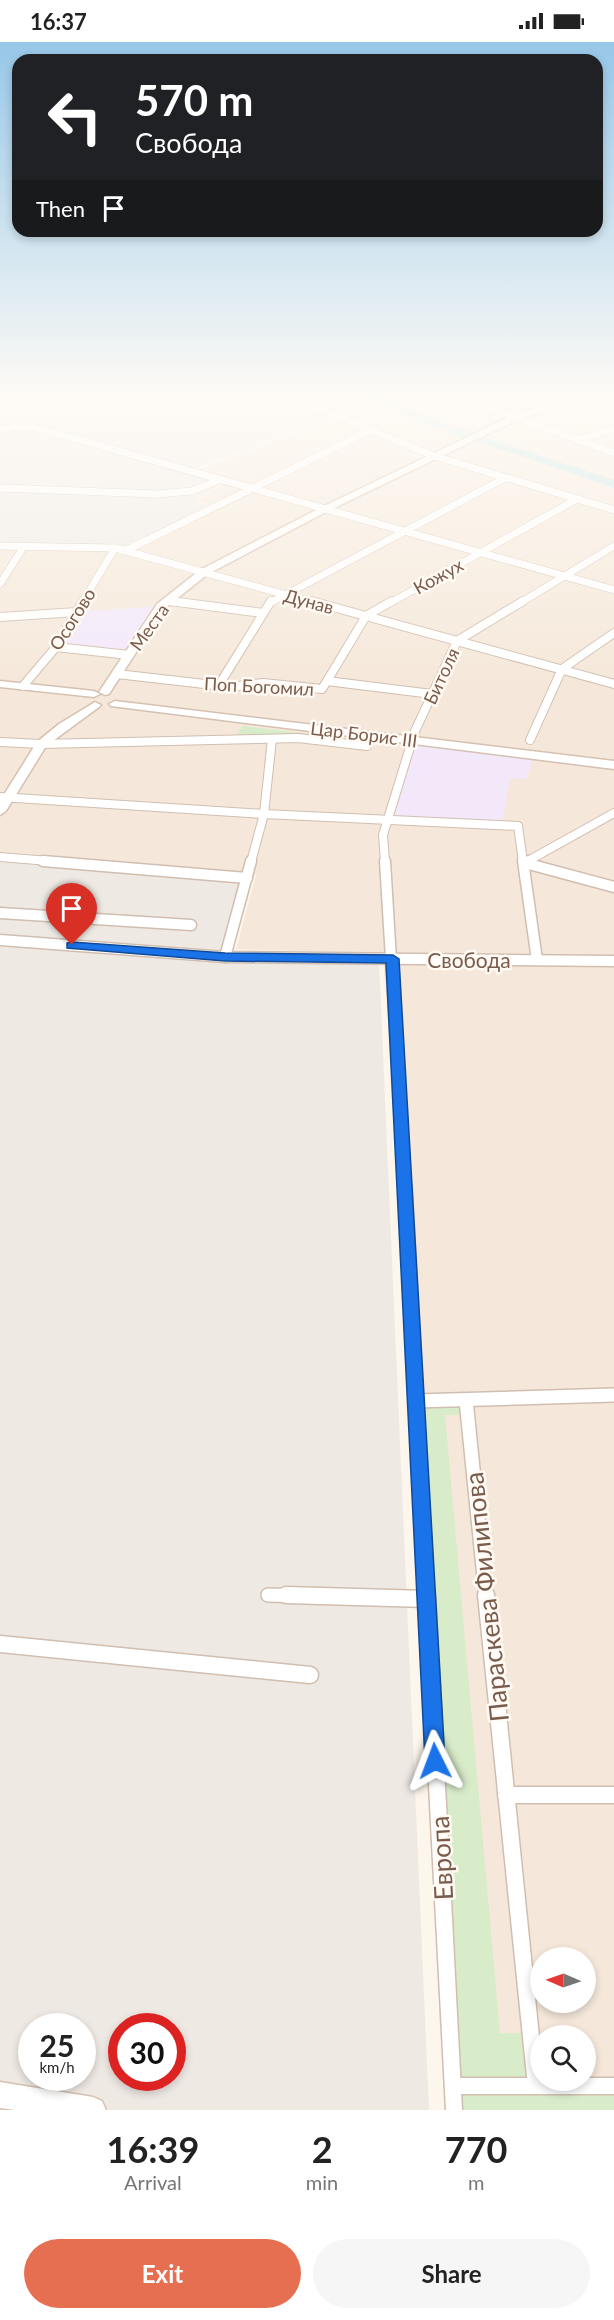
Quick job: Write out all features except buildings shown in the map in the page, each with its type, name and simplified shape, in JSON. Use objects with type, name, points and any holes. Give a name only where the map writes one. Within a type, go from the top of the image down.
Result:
[{"type":"main road","name":"Места","points":[[0,811],[4,797],[41,744],[96,698],[117,674],[156,612],[167,601],[204,573],[359,493]]},
{"type":"main road","points":[[0,684],[117,701]]},
{"type":"main road","points":[[0,691],[96,698],[113,693],[117,701]]},
{"type":"main road","name":"Цар Борис III","points":[[117,701],[413,737],[614,765]]},
{"type":"main road","name":"Цар Борис III","points":[[413,737],[614,757]]},
{"type":"main road","points":[[0,2095],[93,2110]]},
{"type":"street","points":[[118,493],[174,493]]},
{"type":"street","points":[[118,549],[131,548],[247,493]]},
{"type":"street","points":[[266,493],[614,590]]},
{"type":"street","points":[[219,686],[271,601],[477,493]]},
{"type":"street","points":[[555,493],[614,510]]},
{"type":"street","name":"Кожух","points":[[366,616],[577,499]]},
{"type":"street","name":"Дунав","points":[[0,546],[118,549],[614,684]]},
{"type":"street","points":[[0,584],[24,546]]},
{"type":"street","name":"Битоля","points":[[393,959],[383,835],[413,737],[457,641],[614,546]]},
{"type":"street","name":"Осогово","points":[[23,686],[56,647],[118,549]]},
{"type":"street","points":[[167,601],[263,613]]},
{"type":"street","points":[[0,617],[77,612]]},
{"type":"street","points":[[327,681],[366,616]]},
{"type":"street","points":[[530,740],[562,669],[614,633]]},
{"type":"street","points":[[56,647],[129,655]]},
{"type":"street","name":"Поп Богомил","points":[[117,674],[219,686],[263,683],[322,689],[327,681],[432,694]]},
{"type":"street","points":[[0,742],[41,744],[298,738],[367,746]]},
{"type":"street","points":[[225,957],[264,814],[272,739]]},
{"type":"street","points":[[4,797],[386,821],[518,825],[537,960]]},
{"type":"street","points":[[525,863],[614,813]]},
{"type":"street","points":[[0,857],[247,878]]},
{"type":"street","points":[[525,863],[614,887]]},
{"type":"street","points":[[0,913],[191,925]]},
{"type":"street","name":"Свобода","points":[[0,940],[225,957],[614,961]]},
{"type":"street","name":"Европа","points":[[393,959],[454,2110]]},
{"type":"street","points":[[416,1401],[614,1395]]},
{"type":"street","name":"Параскева Филипова","points":[[466,1400],[530,2028]]},
{"type":"street","points":[[268,1595],[427,1599]]},
{"type":"street","points":[[0,1644],[310,1675]]},
{"type":"street","points":[[506,1795],[614,1795]]},
{"type":"street","points":[[453,2086],[530,2086]]},
{"type":"street","points":[[596,2086],[614,2086]]},
{"type":"shaded area","points":[[0,493],[208,493],[195,502],[213,506],[126,545],[0,542]]},
{"type":"shaded area","points":[[210,493],[614,493],[614,2110],[454,2110],[416,1401],[383,954],[236,949],[256,875],[0,852],[0,547],[121,551],[143,546],[220,508],[197,501]]},
{"type":"shaded area","points":[[161,606],[129,655],[56,647],[77,612]]},
{"type":"shaded area","points":[[412,740],[533,755],[527,779],[510,778],[502,825],[386,821]]},
{"type":"shaded area","points":[[0,859],[240,879],[219,958],[379,961],[429,2110],[0,2110]]},
{"type":"green space","points":[[243,726],[370,741],[367,746],[299,738],[234,739]]},
{"type":"green space","points":[[466,1400],[467,1414],[445,1415],[500,2033],[530,2033],[530,2091],[596,2091],[596,2086],[614,2086],[614,2110],[454,2110],[416,1401]]},
{"type":"route","points":[[72,945],[225,957],[393,959],[435,1761]]}]
